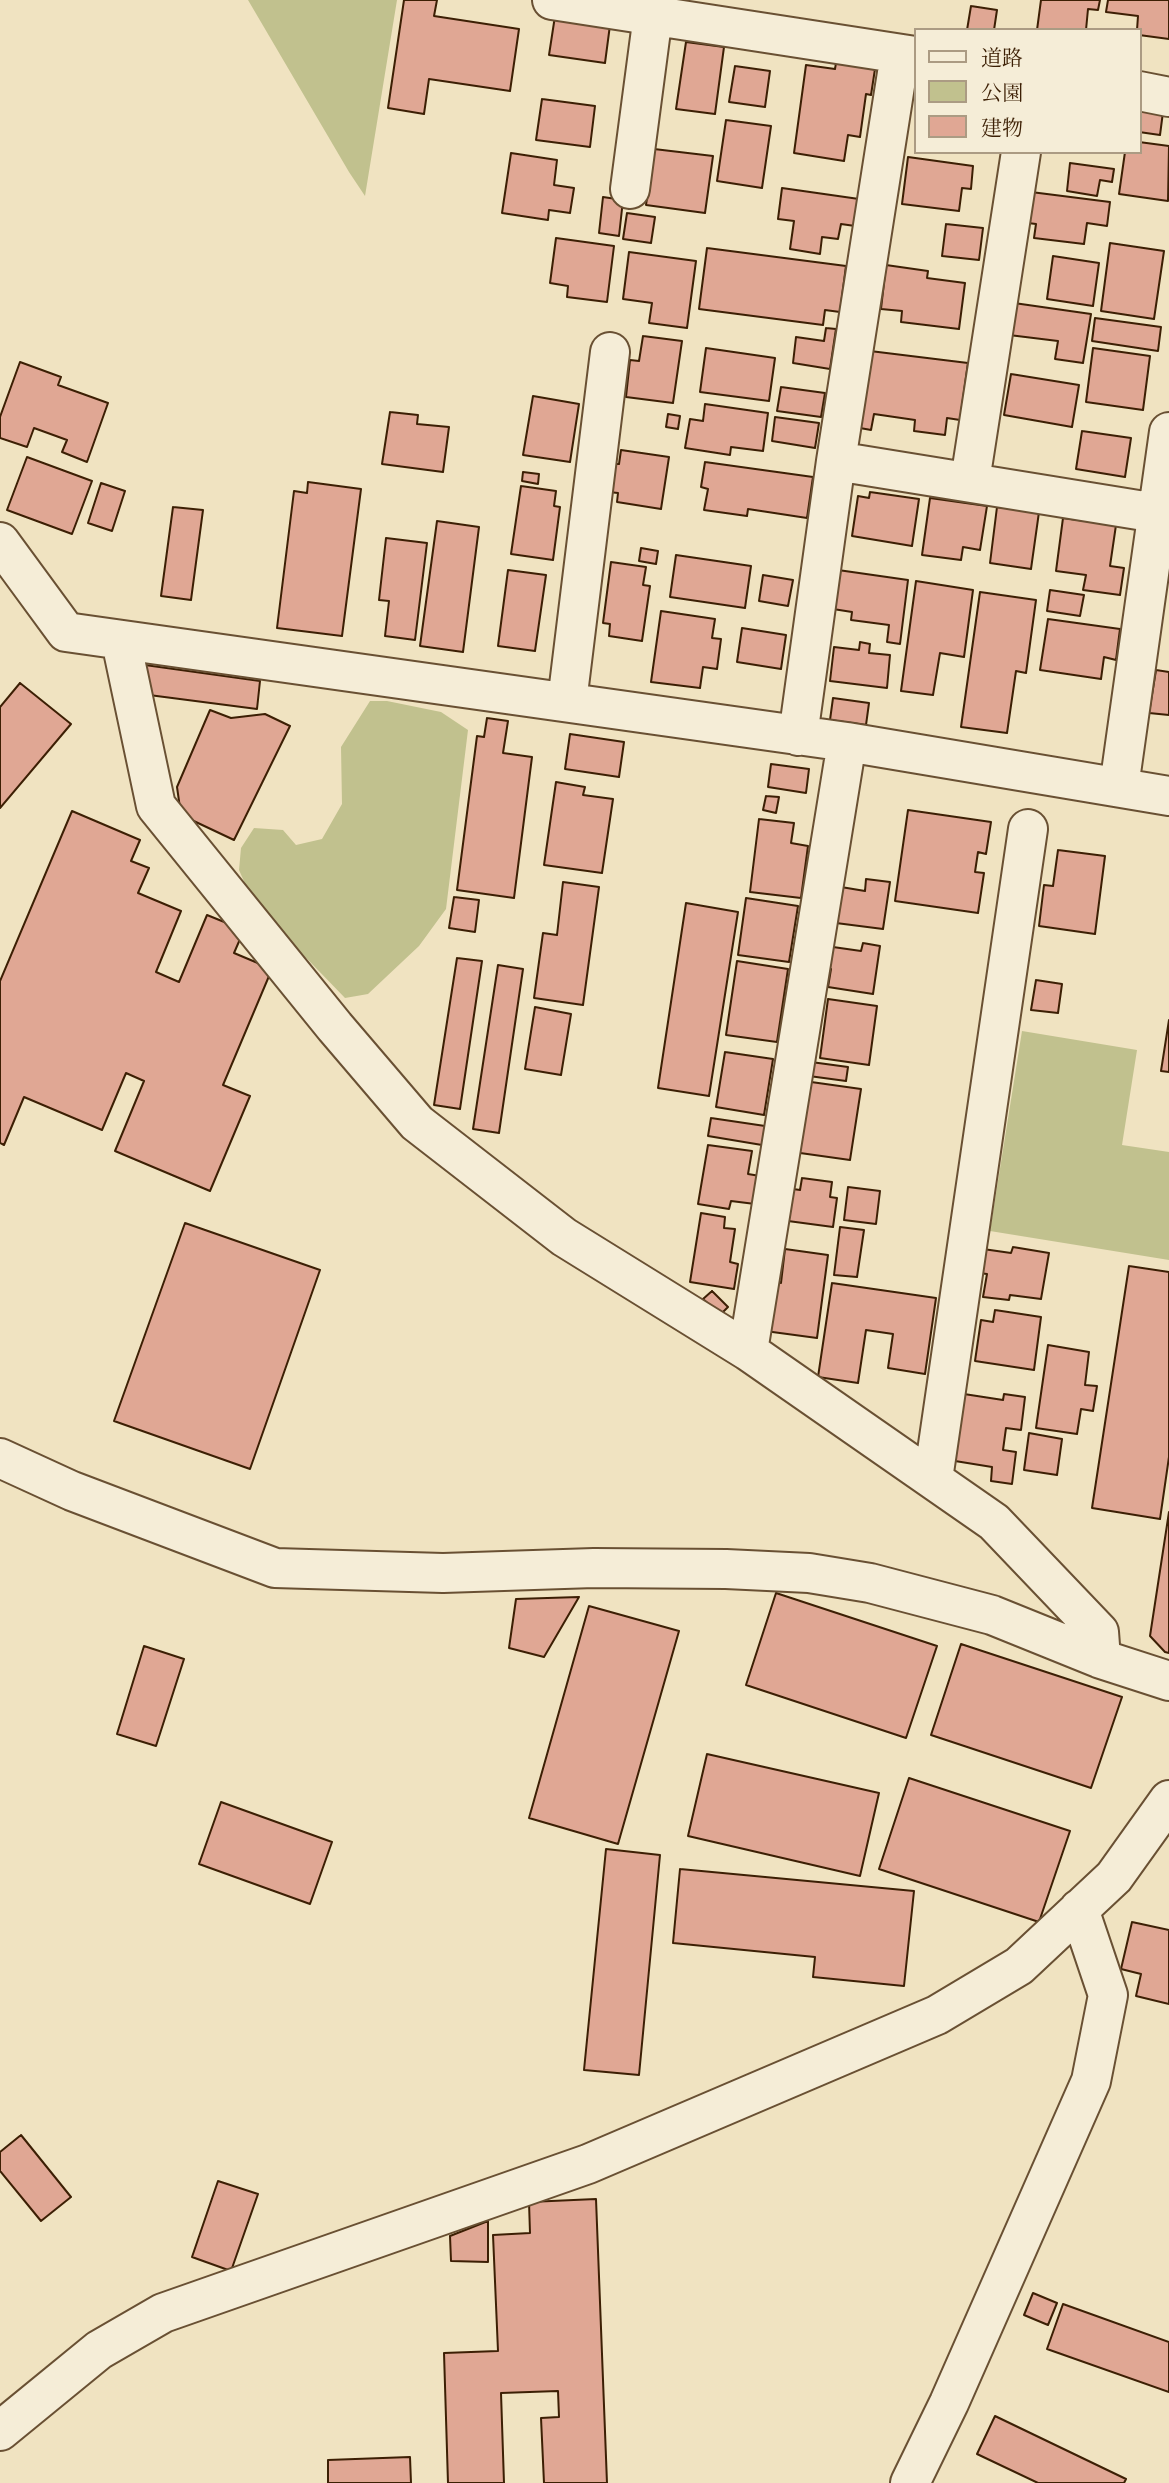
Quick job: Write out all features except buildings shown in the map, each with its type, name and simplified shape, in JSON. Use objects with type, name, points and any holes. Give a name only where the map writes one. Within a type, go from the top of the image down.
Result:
[{"type":"street","points":[[552,0],[908,55],[836,461],[798,736]]},
{"type":"street","points":[[630,190],[653,15]]},
{"type":"street","points":[[1141,91],[1169,97]]},
{"type":"street","points":[[970,481],[1021,154]]},
{"type":"street","points":[[567,702],[610,352]]},
{"type":"street","points":[[1119,787],[1162,514],[1169,432]]},
{"type":"street","points":[[836,461],[1162,514]]},
{"type":"street","points":[[0,542],[66,632],[847,742],[1169,796]]},
{"type":"street","points":[[121,641],[156,806],[335,1027],[417,1123],[564,1237],[748,1351],[994,1522],[1099,1632],[1101,1658]]},
{"type":"street","points":[[748,1351],[847,742]]},
{"type":"street","points":[[933,1479],[1028,829]]},
{"type":"street","points":[[0,1458],[72,1491],[275,1568],[443,1573],[594,1568],[809,1573],[870,1583],[992,1615],[1101,1658],[1169,1681]]},
{"type":"street","points":[[0,2431],[99,2350],[163,2313],[588,2164],[937,2015],[1019,1966],[1114,1877],[1169,1800]]},
{"type":"street","points":[[910,2483],[1091,2081],[1108,1995],[1079,1909]]},
{"type":"green space","points":[[248,0],[397,0],[365,196],[349,172]]},
{"type":"green space","points":[[370,701],[387,701],[441,712],[468,730],[446,909],[419,946],[368,994],[345,998],[254,904],[239,870],[241,848],[254,828],[283,830],[296,845],[322,839],[342,804],[341,747]]},
{"type":"green space","points":[[1022,1031],[1137,1050],[1122,1145],[1169,1152],[1169,1260],[990,1231]]}]
